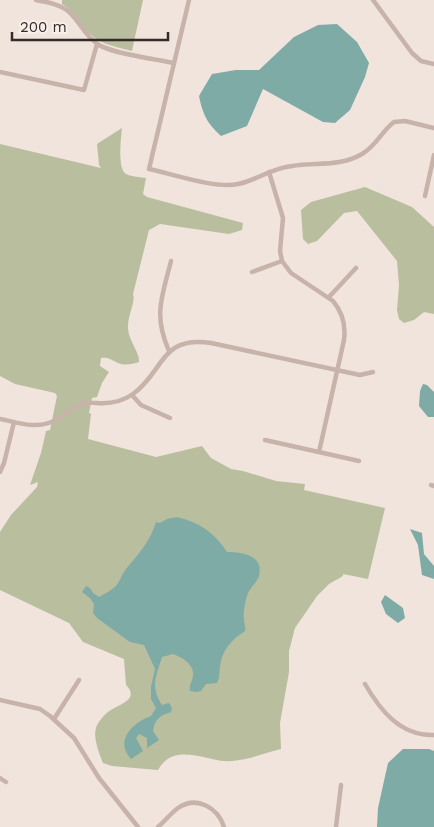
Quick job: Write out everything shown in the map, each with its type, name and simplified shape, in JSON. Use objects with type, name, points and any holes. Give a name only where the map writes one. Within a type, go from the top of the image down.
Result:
[{"type":"street","points":[[36,0],[66,10],[72,15],[84,33],[97,44],[110,49],[174,63]]},
{"type":"street","points":[[189,0],[149,169],[226,186],[247,182],[269,172],[290,166],[340,163],[352,159],[370,149],[394,122],[405,121],[434,128]]},
{"type":"street","points":[[373,0],[412,53],[421,61],[434,64]]},
{"type":"street","points":[[0,72],[84,90],[97,44]]},
{"type":"street","points":[[425,196],[434,155]]},
{"type":"street","points":[[269,172],[283,218],[280,251],[282,261],[291,273],[329,298],[338,307],[344,323],[344,340],[319,452]]},
{"type":"street","points":[[169,351],[162,334],[160,314],[171,261]]},
{"type":"street","points":[[252,272],[282,261]]},
{"type":"street","points":[[329,298],[356,268]]},
{"type":"street","points":[[0,419],[31,425],[45,425],[52,423],[81,404],[111,403],[132,395],[142,386],[169,351],[190,342],[201,341],[360,376],[373,372]]},
{"type":"street","points":[[132,395],[140,405],[170,418]]},
{"type":"street","points":[[0,472],[14,422]]},
{"type":"street","points":[[265,440],[359,461]]},
{"type":"street","points":[[54,719],[79,680]]},
{"type":"street","points":[[364,684],[380,709],[403,728],[434,735]]},
{"type":"street","points":[[0,700],[40,709],[54,719],[74,738],[99,778],[138,827]]},
{"type":"street","points":[[0,778],[6,782]]},
{"type":"street","points":[[336,827],[341,785]]},
{"type":"street","points":[[158,827],[177,808],[184,804],[192,803],[208,806],[214,810],[220,816],[224,827]]},
{"type":"green space","points":[[62,0],[143,0],[132,51],[100,41],[87,31],[71,11],[62,4]]},
{"type":"green space","points":[[122,128],[121,166],[126,174],[146,178],[143,194],[147,197],[243,223],[242,230],[229,234],[160,224],[149,230],[133,294],[128,324],[130,338],[138,355],[139,362],[123,364],[108,358],[101,358],[100,366],[109,372],[102,383],[97,397],[92,398],[89,413],[91,414],[88,439],[156,457],[202,446],[211,458],[231,469],[276,481],[305,484],[304,490],[385,508],[368,579],[343,574],[343,576],[329,584],[317,596],[295,628],[289,651],[289,672],[280,723],[281,749],[232,761],[182,754],[173,756],[165,761],[158,770],[112,766],[103,763],[98,750],[95,736],[96,728],[101,719],[112,709],[126,702],[131,695],[126,685],[124,659],[83,642],[69,623],[0,590],[0,532],[11,515],[37,487],[38,482],[30,485],[46,431],[50,430],[57,396],[55,393],[15,384],[0,376],[0,144],[101,168],[97,144]]},
{"type":"green space","points":[[365,187],[412,207],[434,227],[434,314],[424,312],[414,320],[404,323],[399,319],[397,310],[399,285],[397,261],[357,211],[344,213],[317,241],[308,244],[303,239],[301,210],[311,202]]},
{"type":"water","points":[[337,24],[357,42],[369,63],[365,77],[350,110],[335,123],[323,122],[263,89],[247,126],[221,136],[212,127],[204,114],[199,96],[212,74],[236,70],[259,70],[294,37],[318,25]]},
{"type":"water","points":[[423,384],[427,385],[434,392],[434,417],[428,417],[419,406],[420,391]]},
{"type":"water","points":[[177,517],[206,529],[227,552],[245,554],[255,559],[260,569],[259,576],[246,598],[244,608],[245,631],[232,642],[222,656],[217,683],[206,684],[201,691],[190,691],[193,670],[189,664],[173,654],[162,657],[156,676],[155,687],[162,705],[169,703],[172,708],[171,712],[156,721],[153,731],[159,740],[147,748],[147,738],[139,734],[136,738],[143,751],[131,759],[124,746],[125,739],[132,727],[151,716],[156,708],[151,699],[151,687],[155,669],[144,645],[130,642],[97,618],[93,613],[94,604],[82,592],[86,586],[99,597],[116,586],[147,541],[156,522],[160,523]]},
{"type":"water","points":[[410,529],[422,533],[424,554],[434,566],[434,579],[422,575],[418,545]]},
{"type":"water","points":[[385,595],[403,608],[405,618],[398,623],[386,614],[381,602]]},
{"type":"water","points":[[403,749],[429,749],[434,751],[434,827],[377,827],[378,808],[388,763]]}]
